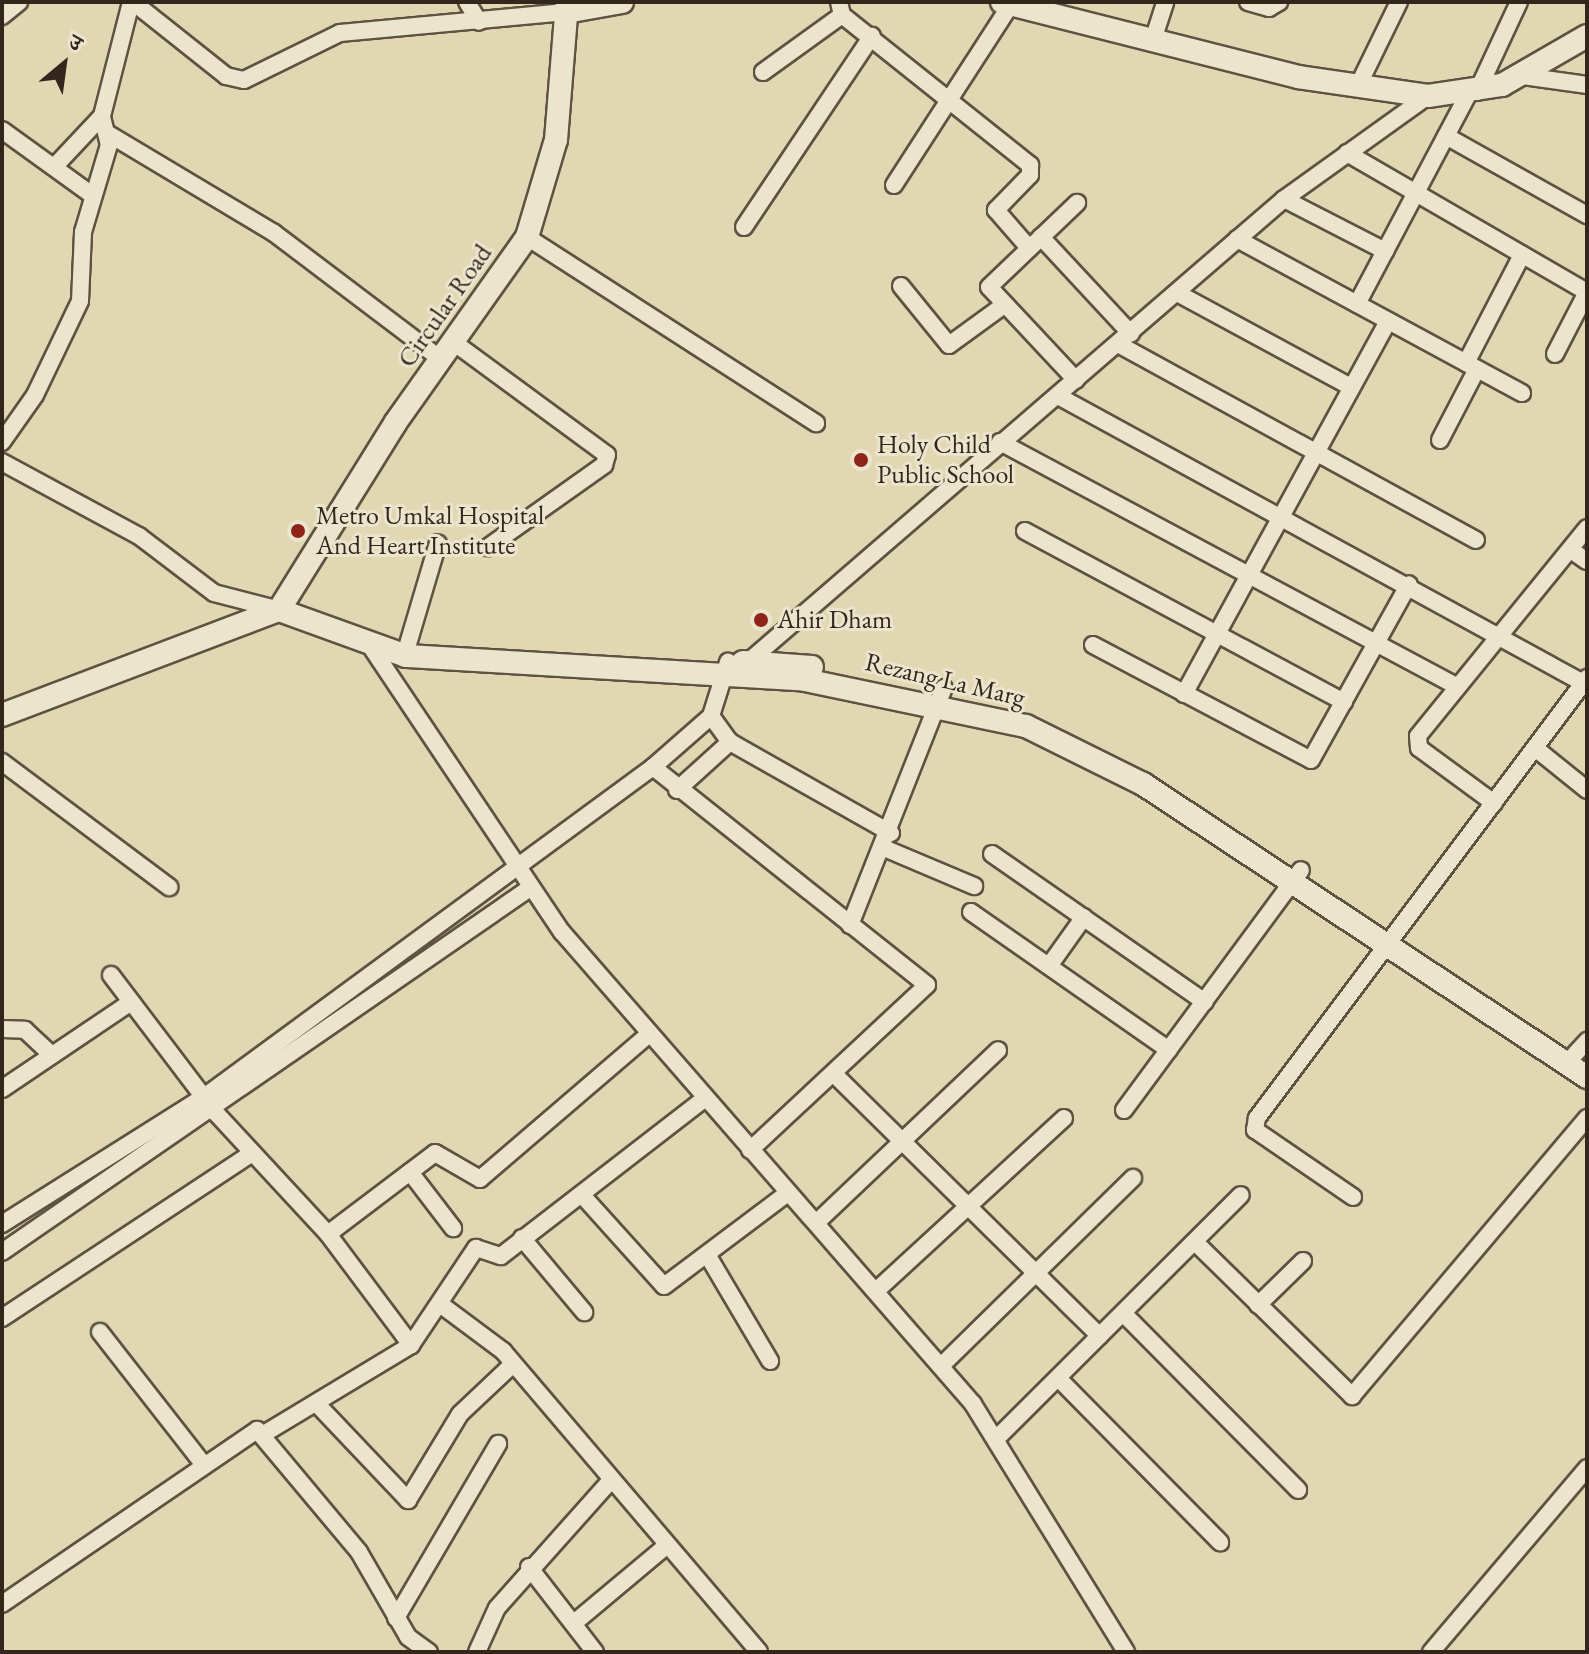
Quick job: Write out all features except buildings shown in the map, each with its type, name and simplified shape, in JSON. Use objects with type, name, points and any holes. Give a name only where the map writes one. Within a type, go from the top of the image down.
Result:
[{"type":"main road","points":[[566,7],[622,2]]},
{"type":"main road","points":[[1005,3],[1357,88],[1428,96],[1473,93],[1523,76],[1587,36]]},
{"type":"main road","name":"Circular Road","points":[[279,610],[527,237],[556,140],[566,7]]},
{"type":"main road","points":[[2,715],[279,610]]},
{"type":"main road","name":"Rezang La Marg","points":[[279,610],[373,650],[474,665],[734,666],[1023,709],[1096,742],[1297,874],[1587,1077]]},
{"type":"main road","name":"Rezang La Marg","points":[[339,636],[615,665]]},
{"type":"main road","name":"Rezang La Marg","points":[[1391,940],[1583,1052]]},
{"type":"street","points":[[2,16],[19,2]]},
{"type":"street","points":[[55,166],[102,116],[132,2],[235,80],[340,33],[479,22],[566,7]]},
{"type":"street","points":[[467,2],[479,22]]},
{"type":"street","points":[[1153,40],[1165,2]]},
{"type":"street","points":[[1248,2],[1269,8],[1279,2]]},
{"type":"street","points":[[1357,88],[1399,2]]},
{"type":"street","points":[[1357,304],[1446,136],[1473,93],[1519,2]]},
{"type":"street","points":[[894,185],[955,99],[1005,3]]},
{"type":"street","points":[[763,72],[841,8],[872,36],[955,99],[1030,165],[1030,175],[996,210],[1035,242],[1124,339],[1316,452],[1476,540]]},
{"type":"street","points":[[744,227],[872,36]]},
{"type":"street","points":[[1523,76],[1587,85]]},
{"type":"street","points":[[2,1224],[204,1097],[653,767],[711,716],[734,666],[1179,294],[1284,199],[1428,96]]},
{"type":"street","points":[[2,442],[35,395],[80,301],[92,195],[107,133],[102,116]]},
{"type":"street","points":[[2,130],[92,195]]},
{"type":"street","points":[[107,133],[274,233],[607,455],[604,465],[488,547]]},
{"type":"street","points":[[1446,136],[1587,215]]},
{"type":"street","points":[[1347,153],[1587,292],[1555,354]]},
{"type":"street","points":[[1284,199],[1385,251]]},
{"type":"street","points":[[1076,380],[989,287],[1077,203]]},
{"type":"street","points":[[527,237],[816,423]]},
{"type":"street","points":[[1237,239],[1522,393]]},
{"type":"street","points":[[1440,440],[1522,255]]},
{"type":"street","points":[[901,286],[949,345],[1004,305]]},
{"type":"street","points":[[1179,294],[1351,387]]},
{"type":"street","points":[[1184,694],[1388,321]]},
{"type":"street","points":[[1058,396],[1280,517],[1502,632],[1585,681],[1254,1125],[1353,1197]]},
{"type":"street","points":[[1000,442],[1458,687]]},
{"type":"street","points":[[2,462],[139,536],[214,593],[279,610]]},
{"type":"street","points":[[1494,803],[1417,742],[1587,528]]},
{"type":"street","points":[[1025,531],[1344,702]]},
{"type":"street","points":[[408,644],[438,543]]},
{"type":"street","points":[[1571,550],[1587,561]]},
{"type":"street","points":[[1093,645],[1311,760],[1409,584]]},
{"type":"street","points":[[373,650],[530,888],[648,1035],[943,1364],[997,1438],[1126,1652]]},
{"type":"street","points":[[850,925],[888,840],[942,695]]},
{"type":"street","points":[[711,716],[730,742],[888,840],[974,886]]},
{"type":"street","points":[[677,790],[730,742]]},
{"type":"street","points":[[1535,748],[1587,790]]},
{"type":"street","points":[[2,762],[169,887]]},
{"type":"street","points":[[653,767],[677,790],[927,989],[750,1150]]},
{"type":"street","points":[[992,854],[1205,1002]]},
{"type":"street","points":[[1124,1110],[1297,874]]},
{"type":"street","points":[[2,1252],[215,1112],[530,888]]},
{"type":"street","points":[[971,912],[1169,1050]]},
{"type":"street","points":[[1049,966],[1084,917]]},
{"type":"street","points":[[111,975],[215,1112],[328,1234],[411,1345]]},
{"type":"street","points":[[2,1089],[131,1002]]},
{"type":"street","points":[[2,1029],[25,1030],[51,1054]]},
{"type":"street","points":[[328,1234],[410,1172],[441,1153],[480,1179],[648,1035]]},
{"type":"street","points":[[816,1223],[998,1050]]},
{"type":"street","points":[[834,1074],[1100,1336]]},
{"type":"street","points":[[262,1435],[411,1345],[476,1248],[497,1257],[704,1099]]},
{"type":"street","points":[[877,1290],[1064,1118]]},
{"type":"street","points":[[1196,1243],[1339,1387],[1358,1394],[1587,1118]]},
{"type":"street","points":[[2,1318],[252,1153]]},
{"type":"street","points":[[410,1172],[453,1228]]},
{"type":"street","points":[[943,1364],[1133,1178]]},
{"type":"street","points":[[582,1195],[660,1285],[708,1256],[788,1193]]},
{"type":"street","points":[[997,1438],[1241,1195]]},
{"type":"street","points":[[522,1238],[584,1312]]},
{"type":"street","points":[[708,1256],[770,1361]]},
{"type":"street","points":[[1258,1305],[1303,1261]]},
{"type":"street","points":[[440,1304],[488,1337],[513,1364],[665,1547],[759,1652]]},
{"type":"street","points":[[1123,1313],[1298,1490]]},
{"type":"street","points":[[100,1332],[203,1464]]},
{"type":"street","points":[[316,1403],[408,1500],[460,1414],[513,1364]]},
{"type":"street","points":[[1058,1378],[1220,1542]]},
{"type":"street","points":[[2,1604],[252,1431],[262,1435],[359,1552],[396,1618],[429,1652]]},
{"type":"street","points":[[396,1618],[498,1444]]},
{"type":"street","points":[[1431,1652],[1587,1468]]},
{"type":"street","points":[[477,1652],[497,1608],[529,1567],[610,1481]]},
{"type":"street","points":[[574,1623],[665,1547]]},
{"type":"street","points":[[529,1567],[595,1652]]},
{"type":"place","name":"Holy Child Public School","points":[[861,460]]},
{"type":"place","name":"Metro Umkal Hospital And Heart Institute","points":[[298,531]]},
{"type":"place","name":"Ahir Dham","points":[[761,620]]}]
